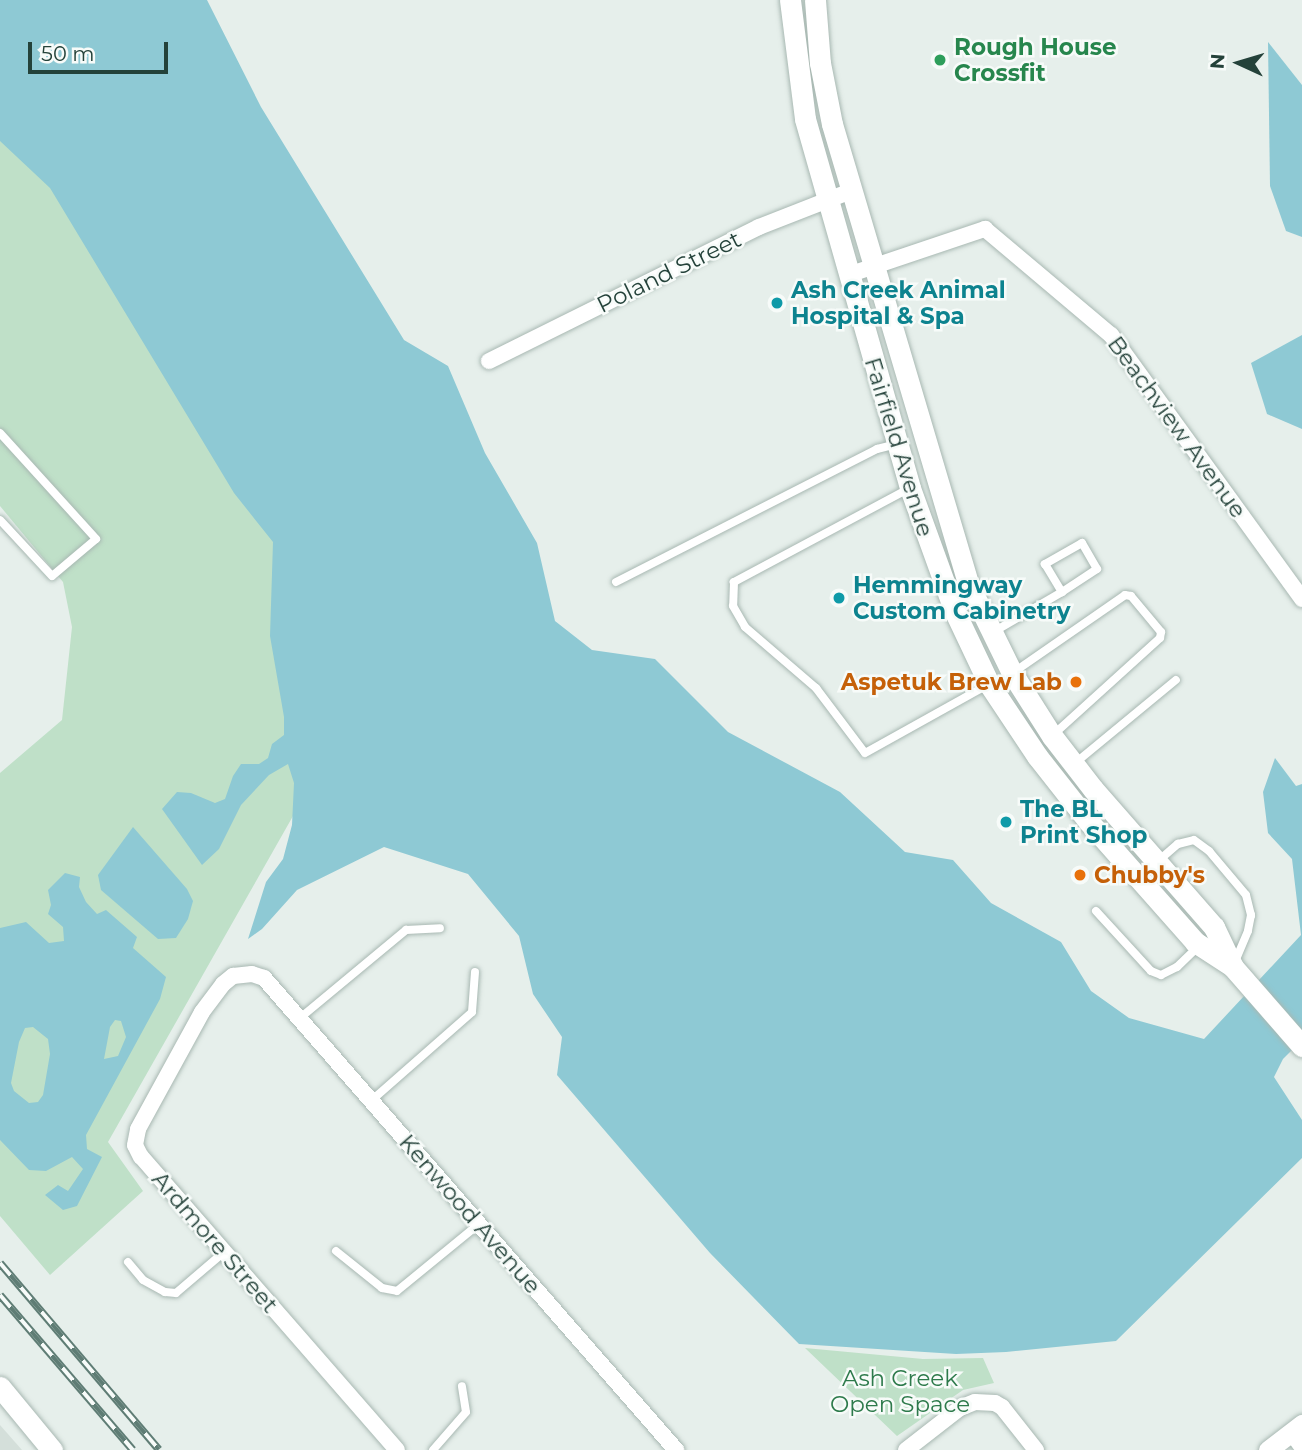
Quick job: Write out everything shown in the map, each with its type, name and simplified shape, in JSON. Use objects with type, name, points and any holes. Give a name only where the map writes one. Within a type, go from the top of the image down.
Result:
[{"type":"main road","points":[[790,10],[816,10]]},
{"type":"main road","name":"Fairfield Avenue","points":[[790,10],[805,119],[827,200],[910,488],[954,612],[989,684],[1037,756],[1089,822],[1200,945],[1238,972]]},
{"type":"main road","name":"Fairfield Avenue","points":[[816,10],[820,63],[832,124],[934,478],[967,581],[1012,673],[1052,736],[1214,927],[1238,972],[1302,1045]]},
{"type":"main road","points":[[897,444],[922,436]]},
{"type":"main road","points":[[910,488],[934,478]]},
{"type":"main road","points":[[989,684],[1012,673]]},
{"type":"main road","points":[[0,1387],[52,1450]]},
{"type":"street","name":"Poland Street","points":[[489,361],[759,227],[852,191]]},
{"type":"street","name":"Beachview Avenue","points":[[848,275],[985,229],[1111,335],[1302,599]]},
{"type":"street","name":"Kenwood Avenue","points":[[202,1012],[223,984],[233,976],[242,974],[264,978],[676,1450]]},
{"type":"street","name":"Ardmore Street","points":[[202,1012],[138,1129],[135,1145],[141,1157],[397,1450]]},
{"type":"street","points":[[906,1450],[960,1408],[975,1402],[995,1403],[1002,1408],[1036,1450]]},
{"type":"street","points":[[1268,1450],[1298,1434]]},
{"type":"lane","points":[[0,433],[96,539],[52,576],[0,520]]},
{"type":"lane","points":[[616,582],[877,449],[897,444]]},
{"type":"lane","points":[[910,488],[734,582],[733,606],[745,627],[816,688],[865,753],[989,684]]},
{"type":"lane","points":[[992,633],[1062,592],[1097,569],[1082,543],[1045,564],[1062,592]]},
{"type":"lane","points":[[1012,673],[1125,595],[1131,596],[1161,632],[1160,638],[1052,736]]},
{"type":"lane","points":[[1074,764],[1176,680]]},
{"type":"lane","points":[[1157,862],[1178,844],[1194,840],[1209,851],[1246,895],[1251,915],[1238,972]]},
{"type":"lane","points":[[1096,911],[1151,971],[1161,975],[1177,967],[1200,945]]},
{"type":"lane","points":[[300,1018],[405,930],[440,928]]},
{"type":"lane","points":[[372,1100],[472,1012],[475,972]]},
{"type":"lane","points":[[336,1251],[382,1288],[397,1291],[479,1224]]},
{"type":"lane","points":[[128,1262],[143,1280],[176,1293],[224,1252]]},
{"type":"lane","points":[[433,1450],[466,1412],[462,1386]]},
{"type":"shaded area","points":[[0,1425],[22,1450],[0,1450]]},
{"type":"green space","points":[[0,0],[306,505],[335,742],[108,1142],[143,1191],[50,1275],[0,1216],[0,773],[62,720],[72,627],[63,582],[0,506]]},
{"type":"green space","name":"Ash Creek Open Space","points":[[805,1348],[923,1359],[983,1358],[994,1383],[963,1390],[897,1436]]},
{"type":"water","points":[[0,0],[207,0],[261,107],[404,340],[448,366],[485,453],[537,543],[555,621],[592,650],[655,659],[728,732],[840,792],[905,852],[953,860],[991,903],[1061,942],[1091,991],[1129,1018],[1204,1039],[1301,935],[1292,859],[1268,833],[1263,792],[1275,758],[1296,786],[1302,784],[1302,1040],[1283,1059],[1274,1077],[1302,1120],[1302,1158],[1116,1341],[956,1354],[799,1344],[710,1253],[557,1075],[562,1037],[533,994],[519,936],[468,874],[384,847],[297,890],[262,929],[248,939],[266,882],[283,859],[292,825],[294,783],[288,764],[269,775],[241,805],[219,849],[202,865],[162,809],[177,792],[191,793],[215,803],[225,799],[233,776],[241,764],[259,764],[268,758],[272,744],[284,735],[284,717],[270,636],[273,542],[234,493],[50,188],[0,141]]},
{"type":"water","points":[[1268,42],[1302,85],[1302,237],[1286,231],[1270,186]]},
{"type":"water","points":[[1302,335],[1302,429],[1267,414],[1251,363]]},
{"type":"water","points":[[133,827],[187,889],[193,901],[188,919],[176,938],[158,939],[101,890],[98,875]]},
{"type":"water","points":[[65,873],[80,877],[79,887],[86,902],[97,914],[106,910],[137,937],[133,948],[166,977],[160,999],[86,1135],[87,1149],[102,1157],[77,1206],[63,1210],[45,1195],[58,1185],[68,1191],[83,1169],[72,1157],[46,1171],[29,1170],[0,1140],[0,928],[26,922],[49,943],[64,941],[63,927],[48,914],[51,905],[48,890]],"holes":[[[115,1020],[121,1021],[126,1037],[118,1056],[104,1059],[110,1027]],[[33,1027],[48,1039],[50,1054],[43,1095],[38,1102],[29,1103],[14,1091],[11,1083],[19,1042],[25,1028]]]},
{"type":"railway","points":[[0,1263],[159,1450]]},
{"type":"railway","points":[[0,1295],[133,1450]]},
{"type":"place","name":"Rough House Crossfit","points":[[940,60]]},
{"type":"place","name":"Ash Creek Animal Hospital & Spa","points":[[777,303]]},
{"type":"place","name":"Hemmingway Custom Cabinetry","points":[[839,598]]},
{"type":"place","name":"Aspetuk Brew Lab","points":[[1076,682]]},
{"type":"place","name":"The BL Print Shop","points":[[1006,822]]},
{"type":"place","name":"Chubby's","points":[[1080,875]]}]
